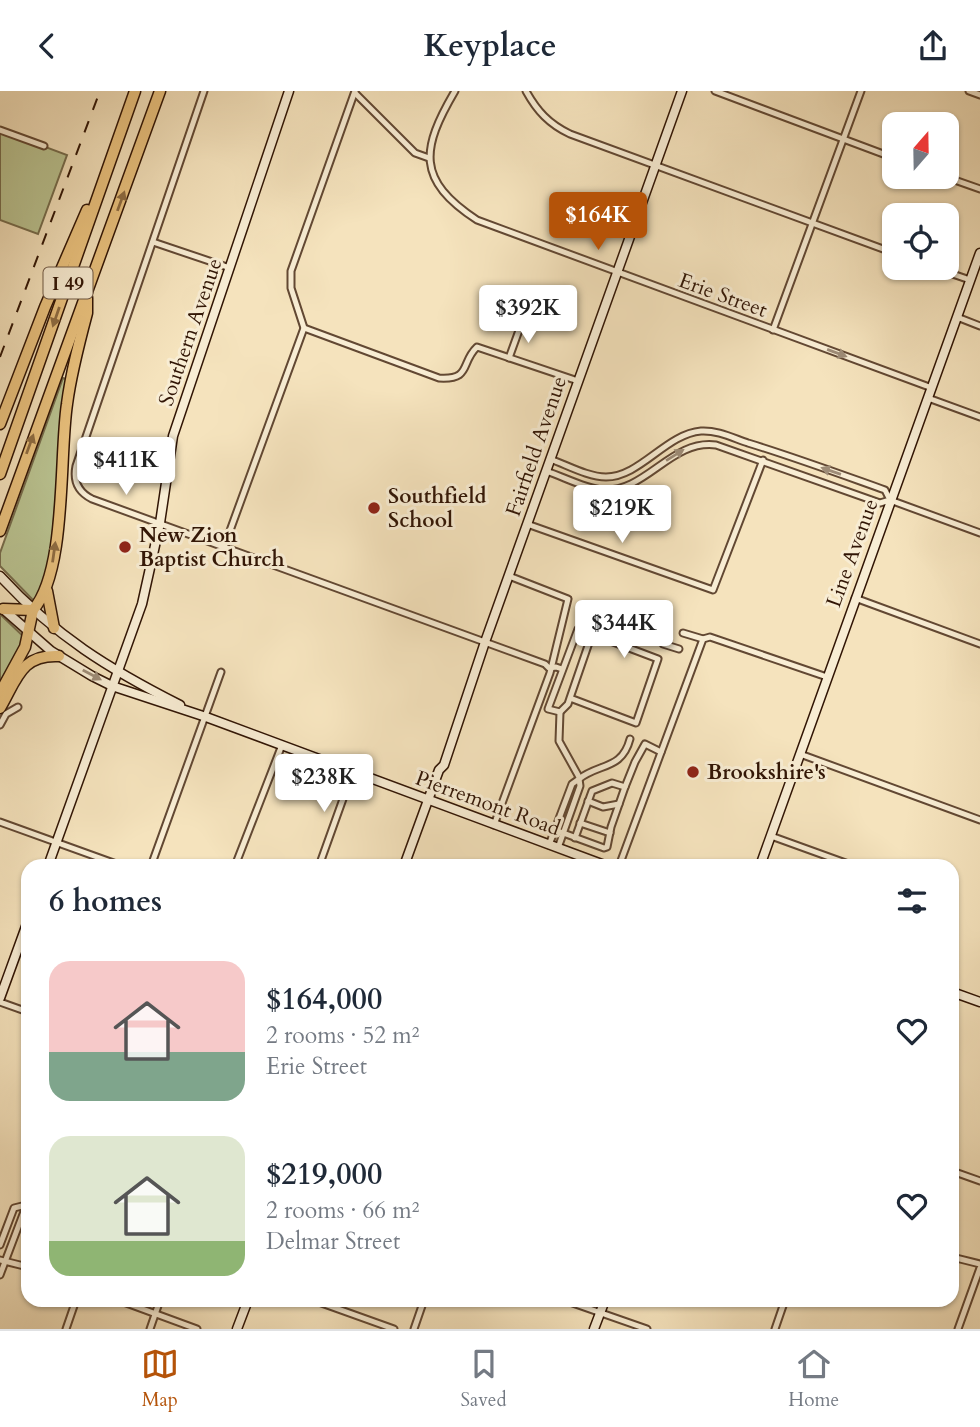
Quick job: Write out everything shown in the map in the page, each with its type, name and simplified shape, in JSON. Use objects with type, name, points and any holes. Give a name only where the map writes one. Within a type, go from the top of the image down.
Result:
[{"type":"highway","name":"I 49","points":[[0,474],[135,91]]},
{"type":"highway","name":"I 49","points":[[0,531],[160,91]]},
{"type":"highway","points":[[0,424],[45,307],[121,134]]},
{"type":"highway","points":[[0,693],[20,658],[29,634],[33,610],[47,587],[55,548],[67,404],[87,313],[88,288]]},
{"type":"highway","points":[[47,587],[54,628]]},
{"type":"highway","points":[[1,607],[33,610]]},
{"type":"highway","points":[[0,708],[24,667],[32,659],[44,655],[59,656]]},
{"type":"street","points":[[204,91],[76,466],[75,481],[80,491],[92,499],[545,664],[549,669]]},
{"type":"street","name":"Southern Avenue","points":[[51,859],[142,604],[160,523],[173,436],[289,91]]},
{"type":"street","points":[[225,547],[304,328],[291,288],[290,271],[355,92],[415,153],[429,158],[432,137],[455,91]]},
{"type":"street","points":[[526,91],[539,112],[559,129],[882,249]]},
{"type":"street","name":"Fairfield Avenue","points":[[407,859],[682,91]]},
{"type":"street","points":[[715,91],[882,154]]},
{"type":"street","points":[[773,330],[860,91]]},
{"type":"street","points":[[969,91],[980,95]]},
{"type":"street","points":[[0,130],[44,146]]},
{"type":"street","name":"Erie Street","points":[[429,158],[432,171],[442,189],[477,220],[932,388]]},
{"type":"street","points":[[959,182],[980,189]]},
{"type":"street","points":[[153,242],[230,268]]},
{"type":"street","name":"Line Avenue","points":[[763,859],[980,253]]},
{"type":"street","points":[[959,276],[970,280]]},
{"type":"street","points":[[956,317],[980,326]]},
{"type":"street","points":[[509,358],[522,322]]},
{"type":"street","points":[[304,328],[439,378],[452,379],[459,376],[475,348],[578,381]]},
{"type":"street","points":[[928,398],[980,417]]},
{"type":"street","points":[[550,459],[599,476],[612,477],[629,470],[679,437],[708,431],[885,490],[890,500]]},
{"type":"street","points":[[546,471],[593,488],[612,490],[630,484],[685,449],[701,444],[716,445],[880,503],[890,500],[980,533]]},
{"type":"street","points":[[527,524],[709,591],[713,590],[763,460]]},
{"type":"street","name":"Pierremont Road","points":[[0,576],[54,628],[117,673],[202,716]]},
{"type":"street","points":[[494,825],[550,673],[568,599],[509,576]]},
{"type":"street","points":[[855,598],[980,644]]},
{"type":"street","name":"Pierremont Road","points":[[1,607],[29,634],[59,656],[112,686],[354,771],[554,847],[577,859]]},
{"type":"street","points":[[561,712],[548,709],[578,629]]},
{"type":"street","points":[[683,633],[702,642]]},
{"type":"street","points":[[554,847],[564,834],[580,786],[579,778],[559,741],[561,712],[570,698],[592,634],[658,659],[636,723],[570,698]]},
{"type":"street","points":[[622,859],[702,642],[710,636],[827,677]]},
{"type":"street","points":[[663,644],[679,649]]},
{"type":"street","points":[[549,669],[562,669]]},
{"type":"street","points":[[153,859],[202,716],[221,672]]},
{"type":"street","points":[[0,725],[6,715],[18,707]]},
{"type":"street","points":[[554,847],[555,831],[572,784],[579,778],[619,761],[630,740]]},
{"type":"street","points":[[555,831],[607,847],[625,787],[645,744],[661,752]]},
{"type":"street","points":[[238,859],[282,745]]},
{"type":"street","points":[[800,754],[980,820]]},
{"type":"street","points":[[322,859],[354,771]]},
{"type":"street","points":[[575,838],[592,792],[612,783],[625,787]]},
{"type":"street","points":[[588,801],[603,807],[619,804]]},
{"type":"street","points":[[0,822],[102,859]]},
{"type":"street","points":[[580,823],[610,833]]},
{"type":"street","points":[[771,836],[835,859]]},
{"type":"street","points":[[21,941],[0,1000],[21,1009]]},
{"type":"street","points":[[959,994],[980,1002]]},
{"type":"street","points":[[959,1174],[980,1181]]},
{"type":"street","points":[[0,1245],[14,1208],[21,1205]]},
{"type":"street","points":[[0,1275],[3,1260],[21,1217]]},
{"type":"street","points":[[958,1329],[980,1266],[959,1259]]},
{"type":"street","points":[[3,1260],[21,1265]]},
{"type":"street","points":[[66,1329],[74,1307]]},
{"type":"street","points":[[136,1307],[197,1329]]},
{"type":"street","points":[[150,1329],[158,1307]]},
{"type":"street","points":[[237,1329],[245,1307]]},
{"type":"street","points":[[333,1307],[394,1329]]},
{"type":"street","points":[[414,1329],[422,1307]]},
{"type":"street","points":[[583,1307],[647,1329]]},
{"type":"street","points":[[594,1329],[602,1307]]},
{"type":"street","points":[[775,1329],[783,1307]]},
{"type":"green space","points":[[0,130],[67,155],[38,234],[0,220]]},
{"type":"green space","points":[[63,378],[66,379],[50,563],[45,582],[34,601],[0,566],[0,553]]},
{"type":"green space","points":[[0,614],[25,638],[0,687]]},
{"type":"railway","points":[[0,357],[100,91]]},
{"type":"place","name":"Southfield School","points":[[374,508]]},
{"type":"place","name":"New Zion Baptist Church","points":[[125,547]]},
{"type":"place","name":"Brookshire's","points":[[693,772]]}]
